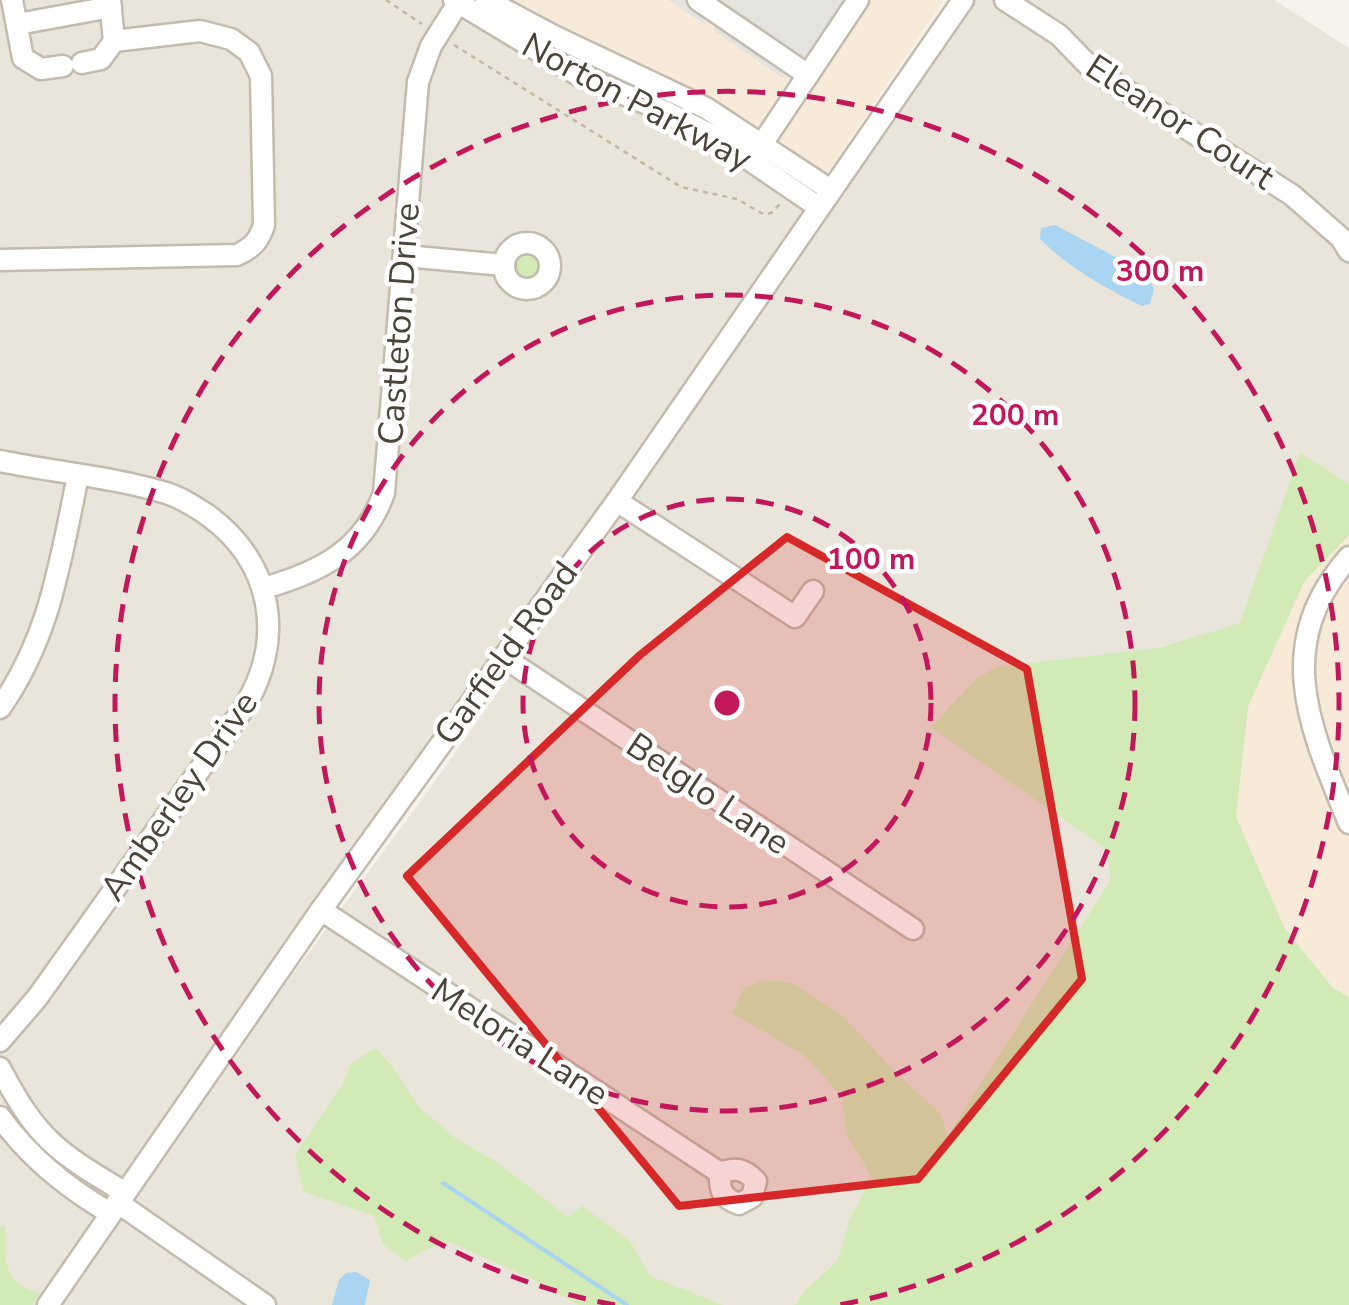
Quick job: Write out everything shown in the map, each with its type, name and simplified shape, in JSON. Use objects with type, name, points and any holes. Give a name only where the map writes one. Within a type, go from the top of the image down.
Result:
[{"type":"street","points":[[12,0],[23,58]]},
{"type":"street","name":"Norton Parkway","points":[[486,0],[556,38],[706,108],[762,144],[823,198]]},
{"type":"street","points":[[698,0],[808,75]]},
{"type":"street","points":[[762,144],[858,0]]},
{"type":"street","name":"Garfield Road","points":[[48,1305],[321,910],[617,501],[962,0]]},
{"type":"street","name":"Eleanor Court","points":[[1004,0],[1059,35],[1092,69],[1292,195],[1341,238],[1349,251]]},
{"type":"street","name":"Castleton Drive","points":[[264,588],[314,573],[338,560],[358,541],[378,510],[386,484],[418,82],[427,53],[458,1]]},
{"type":"street","name":"Norton Parkway","points":[[458,1],[580,76],[717,138],[823,198]]},
{"type":"street","points":[[0,64],[23,58],[42,68],[72,65],[101,59],[114,41],[111,4],[18,24]]},
{"type":"street","points":[[0,260],[236,255],[251,248],[261,234],[264,224],[260,76],[249,52],[232,39],[200,31],[114,41]]},
{"type":"street","points":[[405,256],[504,265]]},
{"type":"street","name":"Amberley Drive","points":[[0,461],[167,493],[201,510],[228,530],[250,562],[264,588],[269,623],[268,648],[254,693],[37,998],[0,1041]]},
{"type":"street","points":[[0,708],[22,673],[49,614],[78,476]]},
{"type":"street","points":[[617,501],[794,617],[813,591]]},
{"type":"street","points":[[1349,557],[1324,588],[1312,618],[1303,670],[1304,699],[1312,728],[1349,823]]},
{"type":"street","name":"Belglo Lane","points":[[503,657],[912,930]]},
{"type":"street","name":"Meloria Lane","points":[[321,910],[720,1173]]},
{"type":"street","points":[[0,1068],[22,1110],[42,1136],[117,1203]]},
{"type":"street","points":[[0,1117],[42,1165],[117,1203],[265,1305]]},
{"type":"path","points":[[386,0],[681,187],[737,198],[762,214],[771,213],[783,201]]},
{"type":"highlighted area","points":[[787,537],[1027,669],[1082,979],[918,1179],[679,1206],[407,876],[640,655]]},
{"type":"shaded area","points":[[0,0],[486,0],[665,88],[829,189],[48,1305],[0,1305]]},
{"type":"shaded area","points":[[499,0],[944,0],[825,176]]},
{"type":"shaded area","points":[[668,0],[867,0],[791,83],[794,78],[789,70],[783,78],[713,30],[718,22],[709,16],[704,24]]},
{"type":"shaded area","points":[[972,0],[1274,0],[1349,48],[1349,484],[1338,477],[1112,881],[839,1305],[59,1305],[164,1149],[428,791],[604,542]]},
{"type":"shaded area","points":[[1349,484],[1349,1305],[1112,881]]},
{"type":"green space","points":[[528,248],[540,253],[545,265],[540,277],[528,282],[516,277],[511,265],[516,253]]},
{"type":"green space","points":[[1300,453],[1349,484],[1349,535],[1304,582],[1248,707],[1236,817],[1285,929],[1333,988],[1349,997],[1349,1305],[795,1305],[838,1260],[849,1221],[872,1177],[847,1135],[842,1096],[804,1055],[732,1013],[744,988],[765,980],[792,983],[843,1016],[941,1114],[947,1137],[1111,880],[1106,849],[931,727],[974,681],[996,667],[1159,648],[1240,623]]},
{"type":"green space","points":[[375,1048],[394,1068],[418,1106],[455,1138],[498,1163],[568,1217],[582,1206],[630,1241],[650,1276],[723,1305],[579,1305],[450,1242],[406,1261],[383,1244],[374,1216],[304,1192],[295,1155],[342,1085],[351,1064]]},
{"type":"green space","points":[[0,1226],[5,1227],[6,1261],[12,1277],[18,1284],[40,1293],[32,1305],[0,1305]]},
{"type":"water","points":[[1055,225],[1146,273],[1154,289],[1150,304],[1142,306],[1115,292],[1051,249],[1040,239],[1041,228]]},
{"type":"water","points":[[356,1272],[370,1280],[365,1305],[332,1305],[339,1280],[346,1273]]},
{"type":"waterway","points":[[443,1183],[627,1305]]}]
